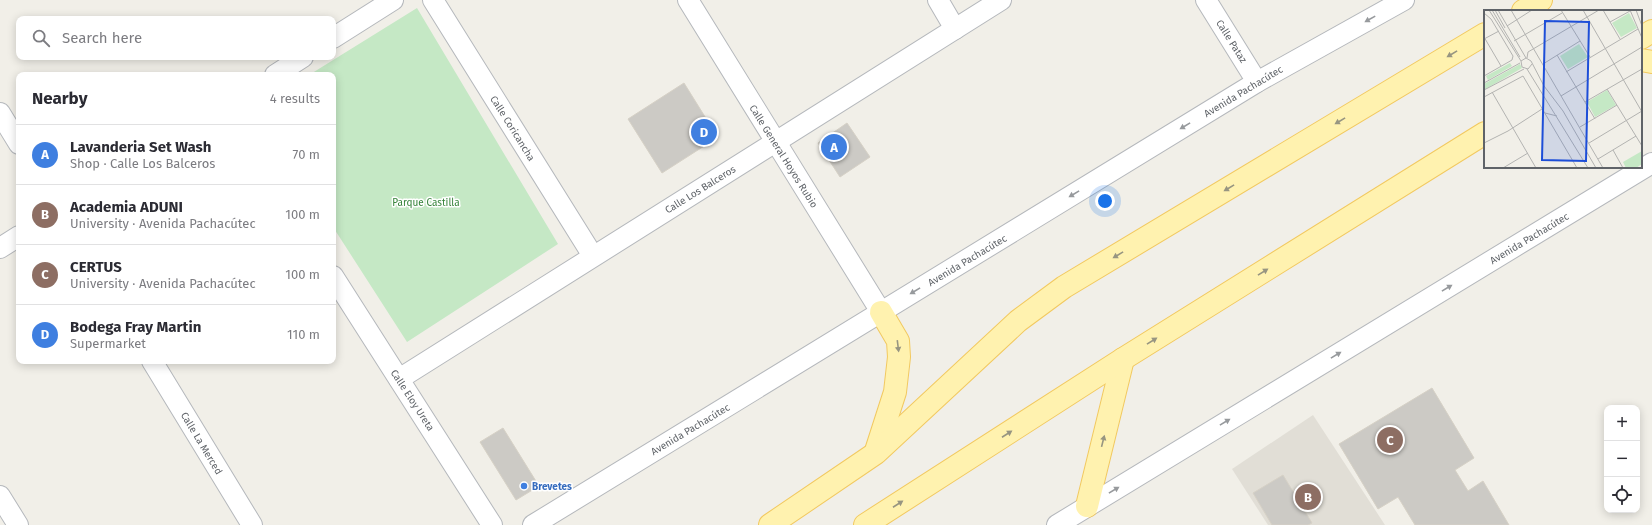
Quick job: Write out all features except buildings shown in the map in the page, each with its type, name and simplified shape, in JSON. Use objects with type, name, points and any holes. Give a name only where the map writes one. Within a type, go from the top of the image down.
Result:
[{"type":"main road","points":[[1525,10],[1541,0]]},
{"type":"main road","points":[[1642,37],[1652,31]]},
{"type":"main road","points":[[770,525],[876,453],[1018,320],[1064,287],[1484,35]]},
{"type":"main road","points":[[1642,60],[1652,62]]},
{"type":"main road","points":[[865,525],[1123,359],[1484,134]]},
{"type":"main road","points":[[876,453],[894,392],[899,357],[898,342],[881,312]]},
{"type":"main road","points":[[1087,506],[1123,359]]},
{"type":"street","points":[[336,36],[393,0]]},
{"type":"street","name":"Calle Coricancha","points":[[433,0],[593,256]]},
{"type":"street","name":"Calle General Hoyos Rubio","points":[[688,0],[881,312]]},
{"type":"street","points":[[938,0],[955,29]]},
{"type":"street","name":"Calle Los Balceros","points":[[399,378],[1001,0]]},
{"type":"street","name":"Calle Pataz","points":[[1206,0],[1257,82]]},
{"type":"street","name":"Avenida Pachacútec","points":[[533,525],[1257,82],[1404,0]]},
{"type":"street","points":[[280,72],[298,60]]},
{"type":"street","points":[[0,113],[16,139]]},
{"type":"street","name":"Avenida Pachacútec","points":[[1056,525],[1652,163]]},
{"type":"street","points":[[0,248],[16,238]]},
{"type":"street","name":"Calle Eloy Ureta","points":[[336,281],[492,525]]},
{"type":"street","name":"Calle La Merced","points":[[154,364],[252,525]]},
{"type":"street","points":[[0,496],[18,525]]},
{"type":"shaded area","points":[[1313,415],[1385,525],[1268,525],[1232,469]]},
{"type":"green space","name":"Parque Castilla","points":[[417,8],[558,244],[407,342],[336,232],[336,72],[314,72],[333,60],[336,60],[336,58]]},
{"type":"place","name":"Bodega Fray Martin","points":[[704,132]]},
{"type":"place","name":"Lavanderia Set Wash","points":[[834,147]]},
{"type":"place","name":"CERTUS","points":[[1390,440]]},
{"type":"place","name":"Brevetes","points":[[524,486]]},
{"type":"place","name":"Academia ADUNI","points":[[1308,497]]}]
